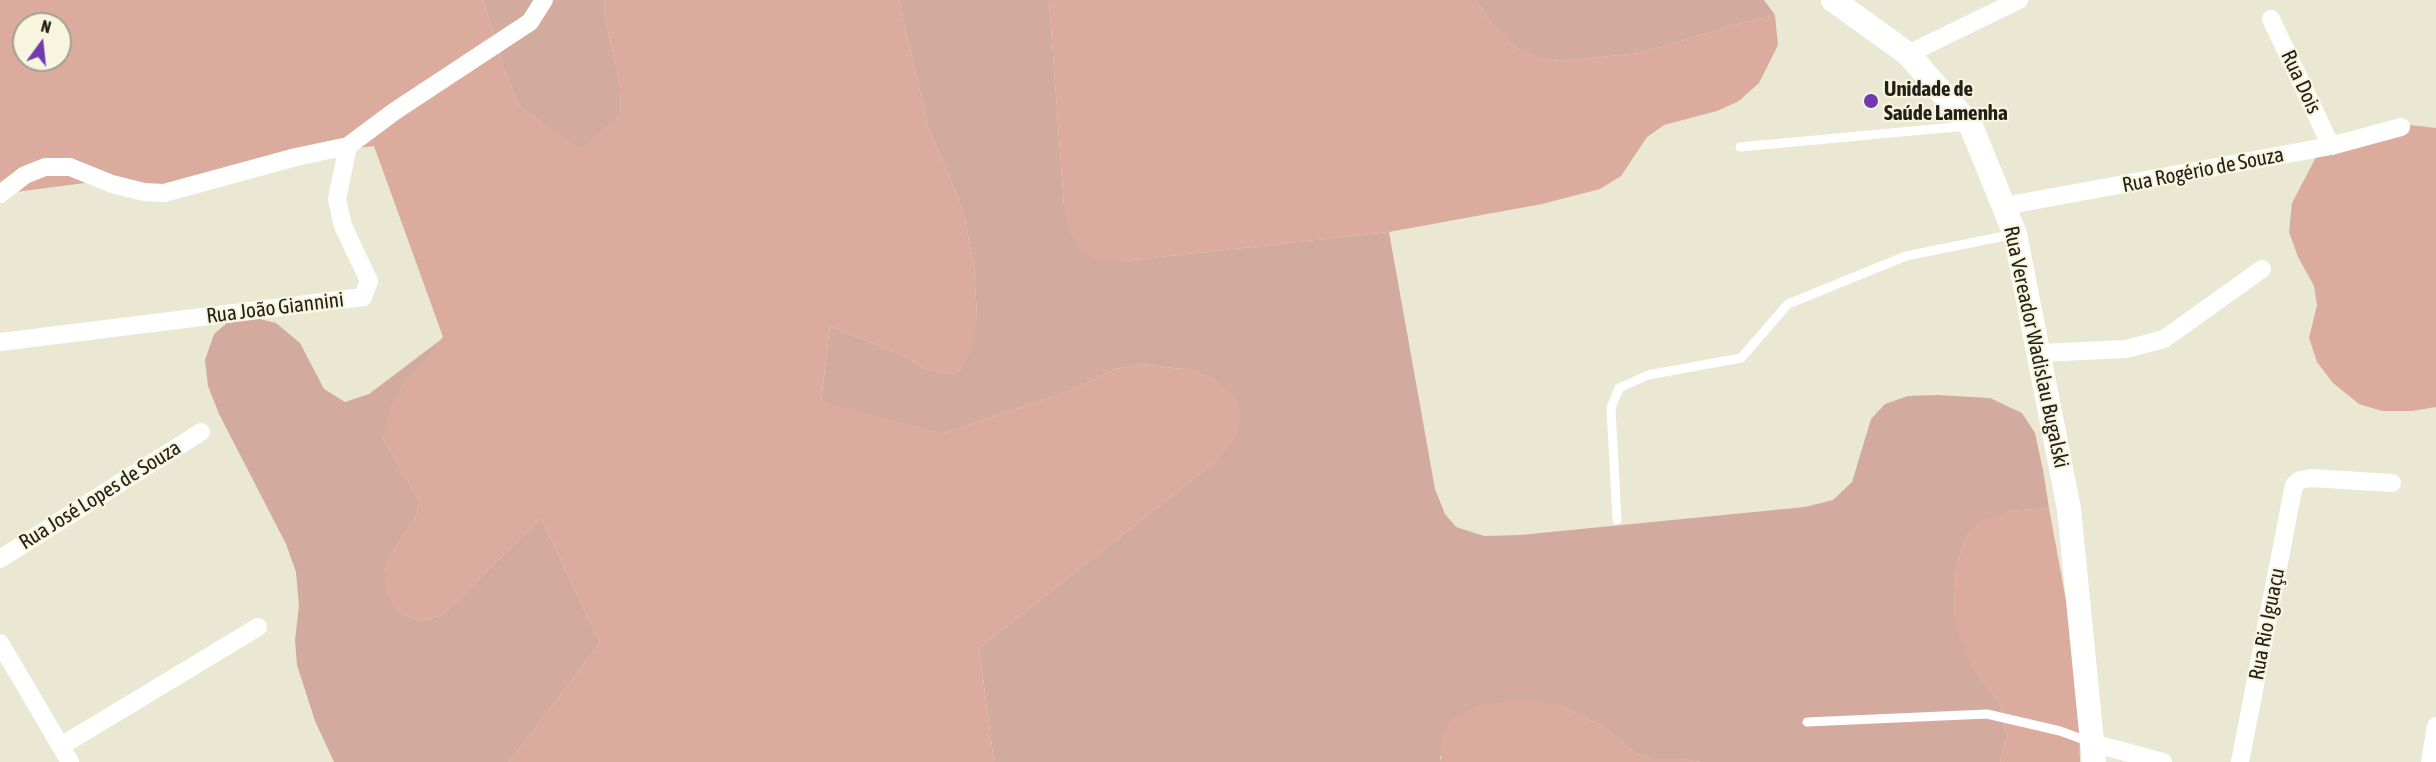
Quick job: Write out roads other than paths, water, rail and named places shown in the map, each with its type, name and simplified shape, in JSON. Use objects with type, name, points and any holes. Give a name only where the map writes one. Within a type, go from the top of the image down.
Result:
[{"type":"main road","name":"Rua Vereador Wadislau Bugalski","points":[[1833,0],[1908,54],[1971,126],[2015,234],[2069,509],[2093,752]]},
{"type":"street","points":[[0,194],[25,175],[45,167],[70,167],[112,184],[144,192],[164,193],[296,157],[348,146],[395,111],[530,22],[544,0]]},
{"type":"street","points":[[1908,54],[2019,0]]},
{"type":"street","name":"Rua Dois","points":[[2271,19],[2331,146]]},
{"type":"street","name":"Rua Rogério de Souza","points":[[2004,206],[2331,146],[2401,127]]},
{"type":"street","name":"Rua João Giannini","points":[[0,342],[363,297],[369,281],[343,225],[337,199],[348,146]]},
{"type":"street","points":[[2040,353],[2126,349],[2164,339],[2262,269]]},
{"type":"street","name":"Rua José Lopes de Souza","points":[[0,559],[201,432]]},
{"type":"street","name":"Rua Rio Iguaçu","points":[[2240,762],[2294,486],[2300,480],[2311,478],[2392,483]]},
{"type":"street","points":[[61,746],[258,627]]},
{"type":"street","points":[[0,643],[70,762]]},
{"type":"street","points":[[2430,762],[2436,726]]},
{"type":"street","points":[[2093,752],[2163,762]]},
{"type":"lane","points":[[1740,147],[1971,126]]},
{"type":"lane","points":[[1617,520],[1611,408],[1619,388],[1648,375],[1741,358],[1788,304],[1906,256],[2015,234]]},
{"type":"lane","points":[[1807,723],[1987,714],[2060,731],[2093,752]]},
{"type":"place","name":"Unidade de Saúde Lamenha","points":[[1871,101]]}]
